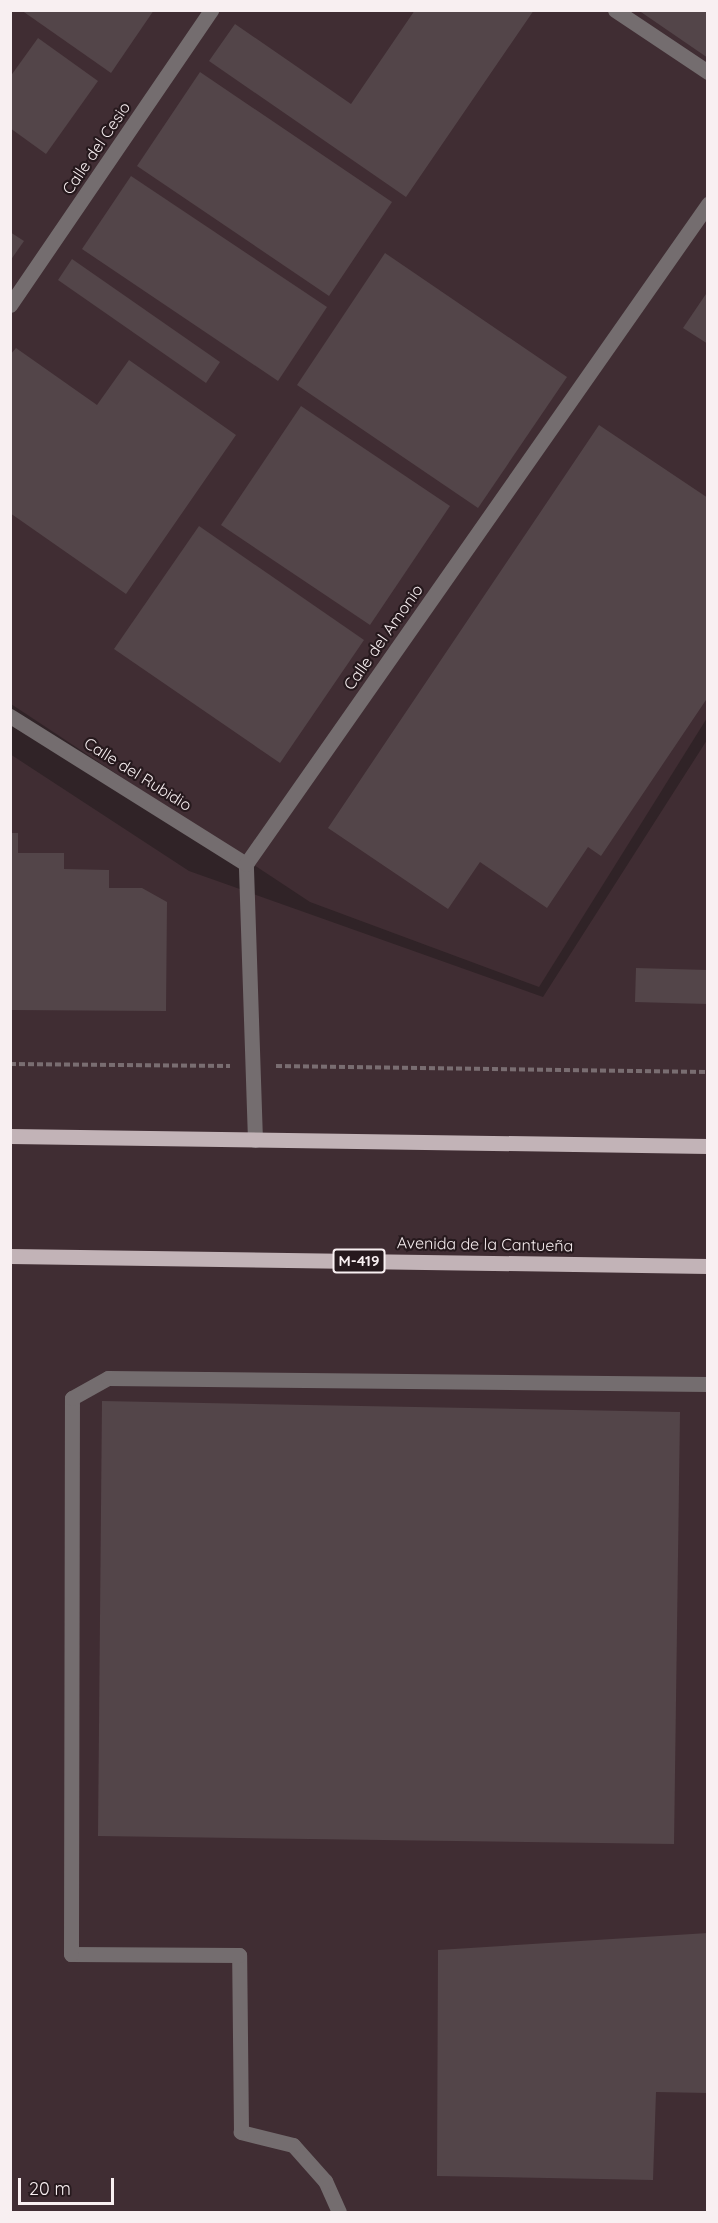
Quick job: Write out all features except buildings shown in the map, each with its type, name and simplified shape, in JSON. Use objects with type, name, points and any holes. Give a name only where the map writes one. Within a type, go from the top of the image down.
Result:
[{"type":"main road","points":[[10,1136],[708,1146]]},
{"type":"main road","name":"Avenida de la Cantueña","points":[[10,1256],[708,1266]]},
{"type":"street","name":"Calle del Cesio","points":[[10,305],[211,10]]},
{"type":"street","points":[[615,10],[708,72]]},
{"type":"street","name":"Calle del Amonio","points":[[246,864],[708,204]]},
{"type":"street","name":"Calle del Rubidio","points":[[10,716],[246,864]]},
{"type":"street","points":[[246,864],[255,1140]]},
{"type":"street","points":[[339,2212],[325,2181],[293,2145],[241,2132],[239,1955],[72,1954],[72,1398],[108,1378],[708,1384]]},
{"type":"path","points":[[10,1064],[708,1072]]},
{"type":"shaded area","points":[[10,11],[707,11],[707,718],[539,987],[310,902],[11,704]]},
{"type":"shaded area","points":[[707,740],[707,2212],[11,2212],[10,754],[189,871],[543,997]]}]
